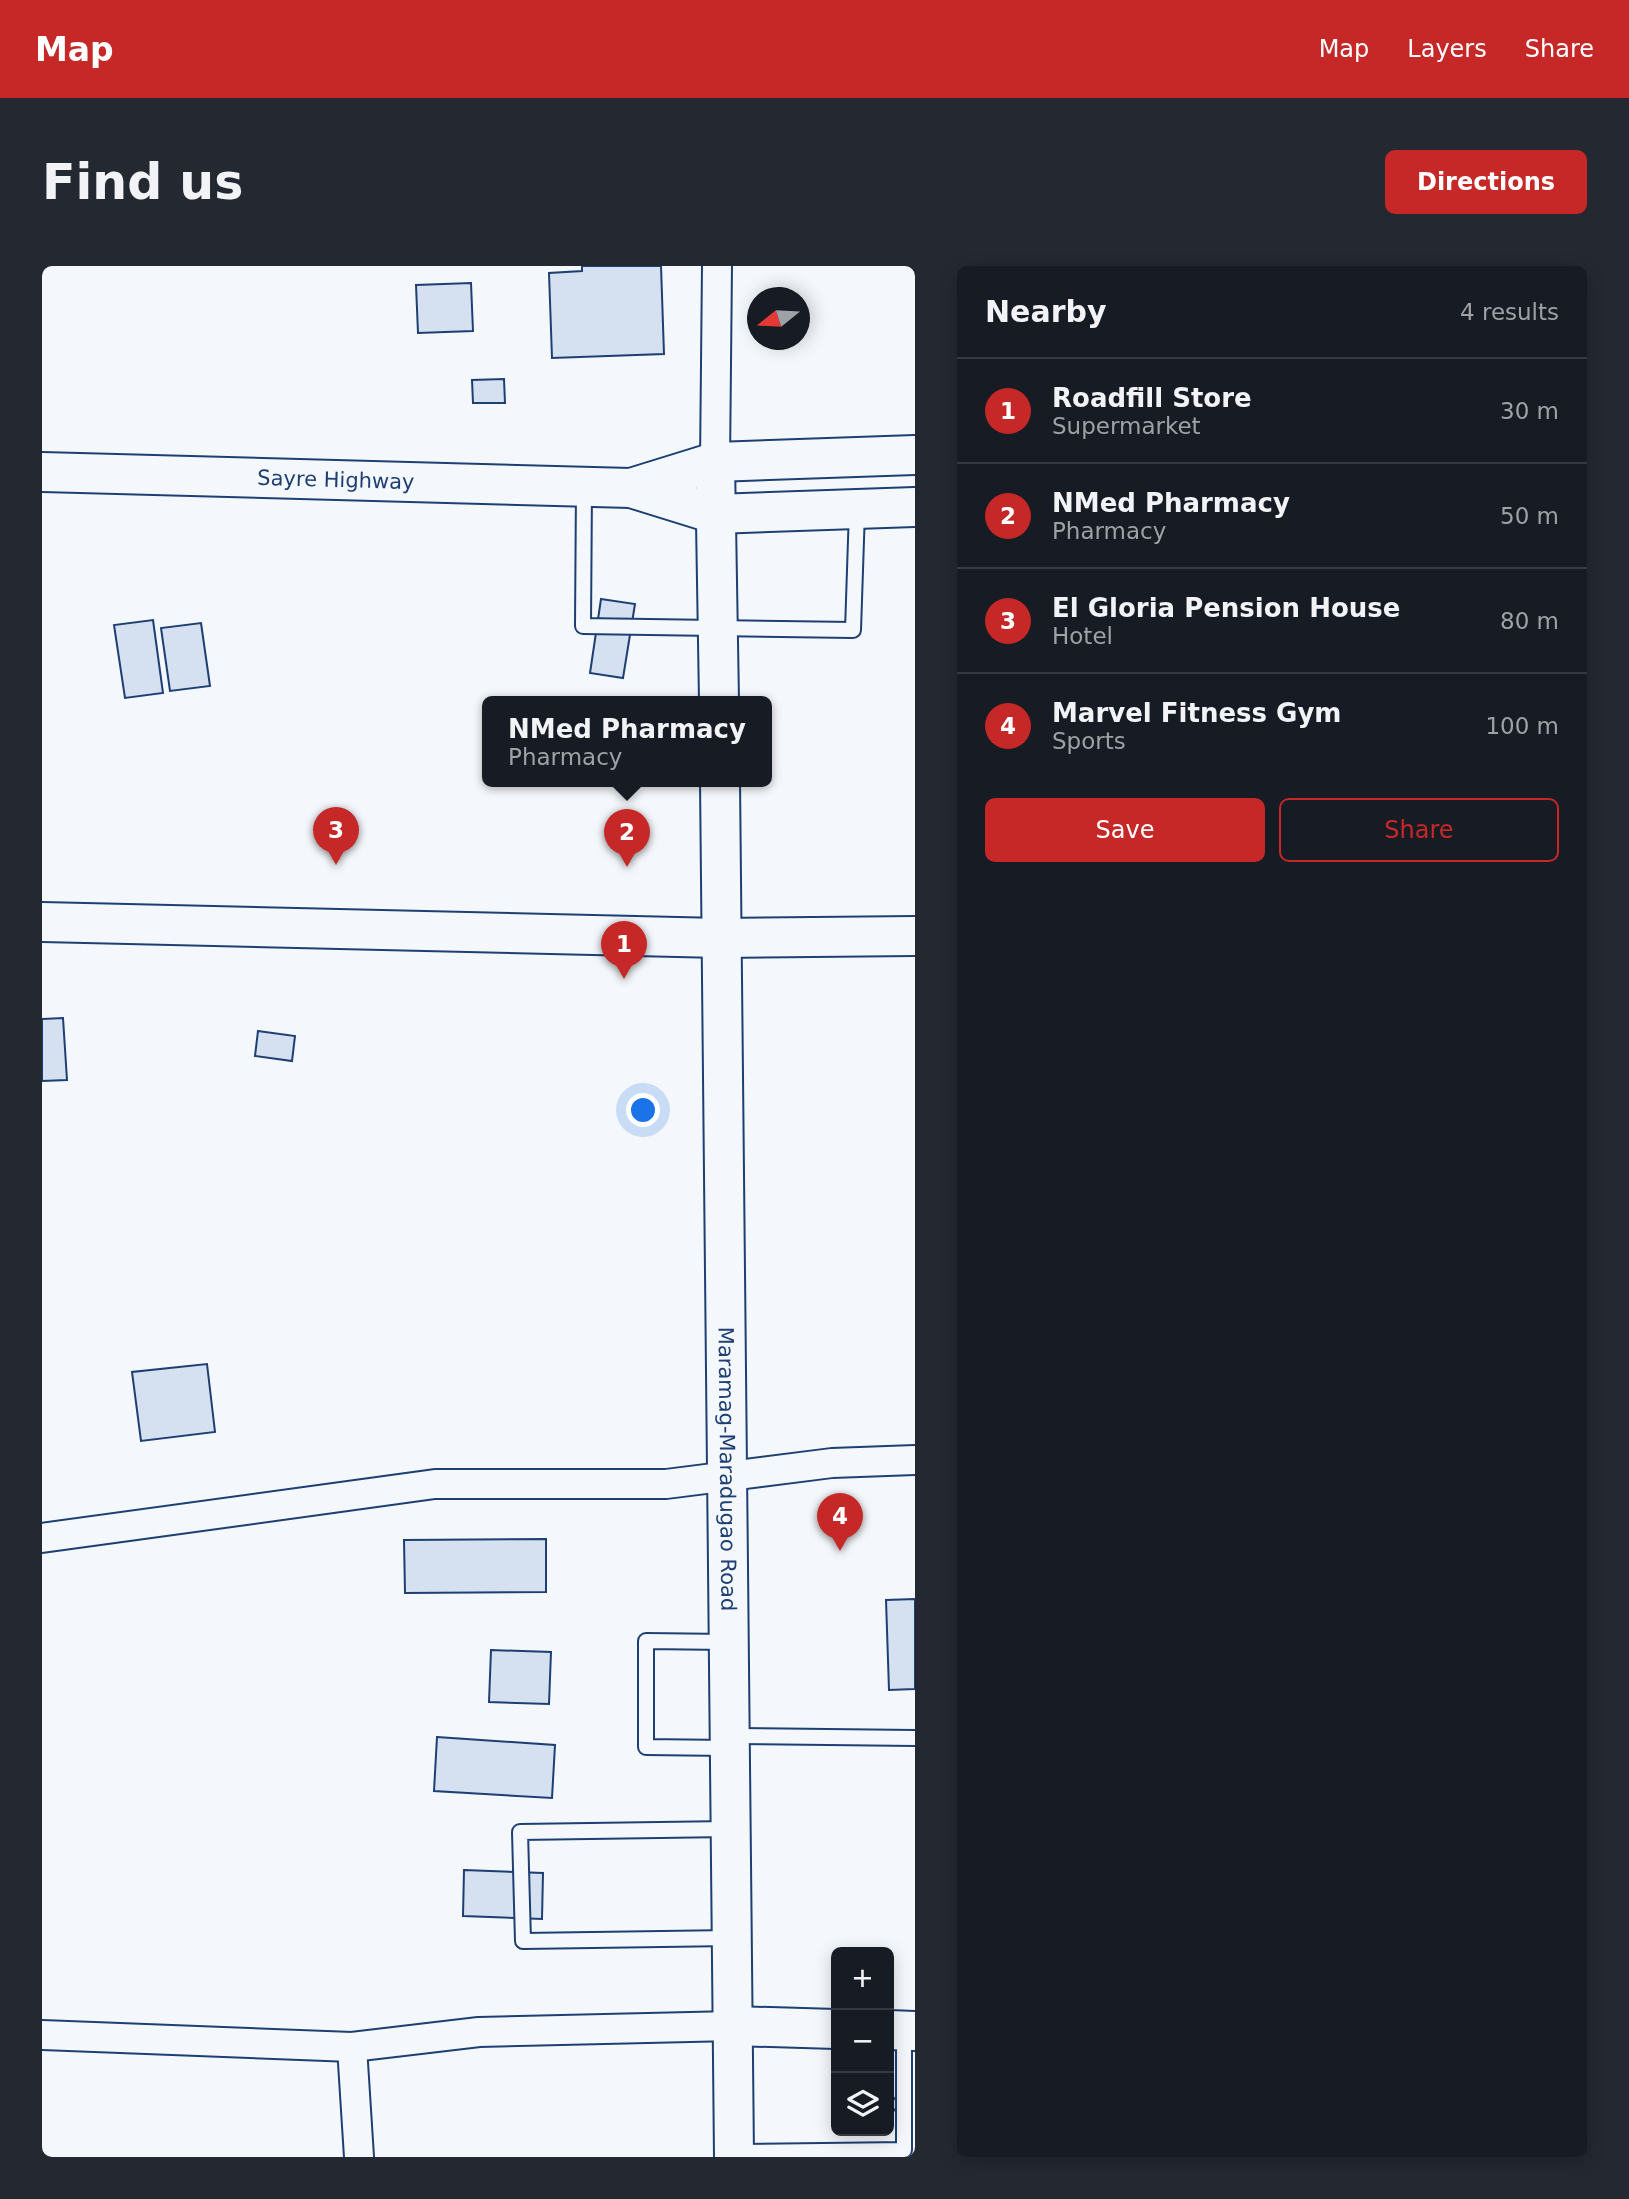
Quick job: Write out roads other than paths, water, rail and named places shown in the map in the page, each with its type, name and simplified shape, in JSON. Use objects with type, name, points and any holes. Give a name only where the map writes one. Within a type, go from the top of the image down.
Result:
[{"type":"main road","name":"Sayre Highway","points":[[631,488],[715,462],[915,455]]},
{"type":"main road","points":[[715,462],[719,696]]},
{"type":"main road","name":"Sayre Highway","points":[[42,472],[631,488],[715,514],[915,507]]},
{"type":"main road","name":"Maramag-Maradugao Road","points":[[720,787],[734,2155]]},
{"type":"main road","points":[[42,922],[720,938],[915,936]]},
{"type":"main road","points":[[733,2026],[831,2029]]},
{"type":"street","points":[[715,462],[717,266]]},
{"type":"street","points":[[42,1538],[435,1484],[666,1484],[832,1463],[915,1460]]},
{"type":"street","points":[[42,2035],[352,2047],[479,2032],[733,2026]]},
{"type":"street","points":[[352,2047],[359,2157]]},
{"type":"lane","points":[[584,486],[583,626],[853,630],[857,510]]},
{"type":"lane","points":[[728,1642],[646,1641],[646,1747],[729,1742],[915,1738]]},
{"type":"lane","points":[[730,1829],[520,1832],[523,1941],[732,1938]]},
{"type":"lane","points":[[734,2155],[905,2150],[903,2031]]},
{"type":"place","name":"El Gloria Pension House","points":[[336,865]]},
{"type":"place","name":"NMed Pharmacy","points":[[627,867]]},
{"type":"place","name":"Roadfill Store","points":[[624,979]]},
{"type":"place","name":"Marvel Fitness Gym","points":[[840,1551]]}]
